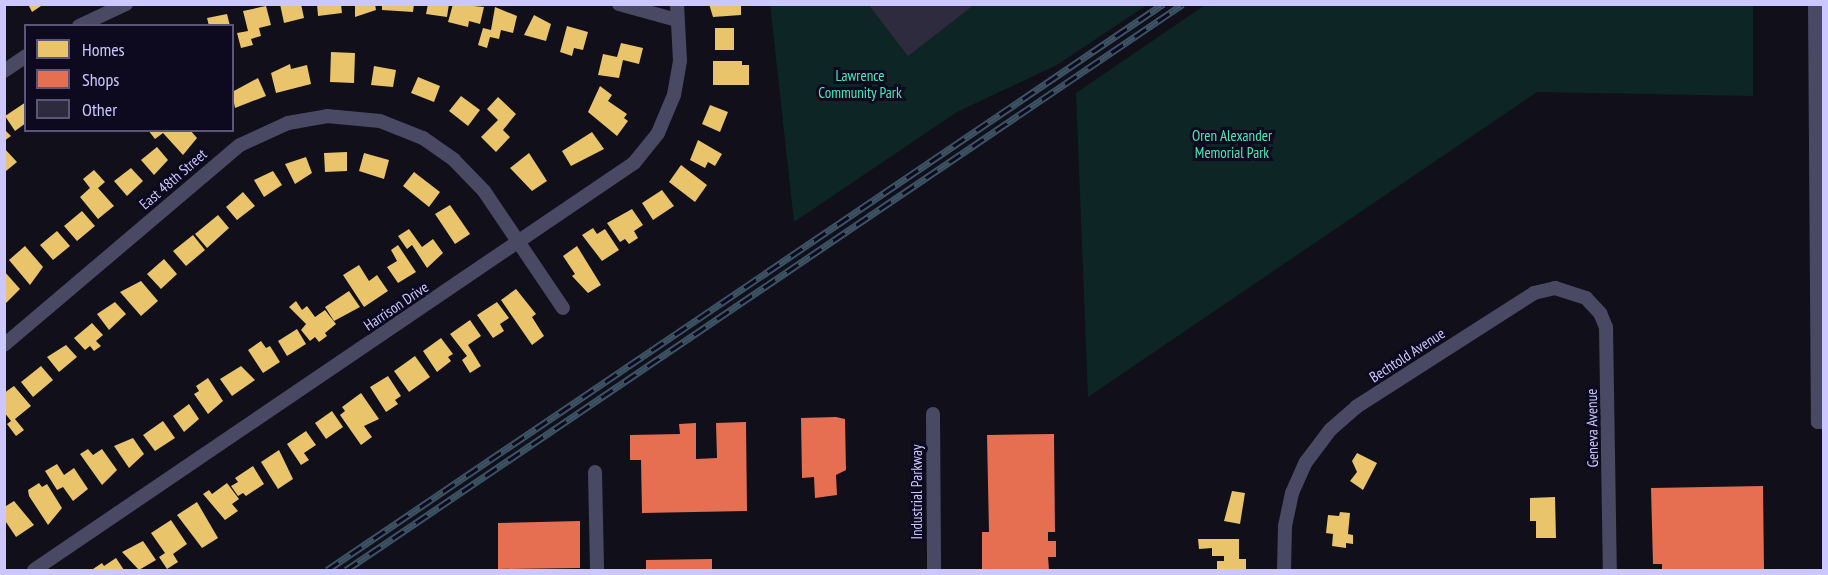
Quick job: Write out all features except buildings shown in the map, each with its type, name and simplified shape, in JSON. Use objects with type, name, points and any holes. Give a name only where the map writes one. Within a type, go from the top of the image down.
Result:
[{"type":"street","points":[[83,24],[126,4]]},
{"type":"street","points":[[619,4],[677,20]]},
{"type":"street","name":"Harrison Drive","points":[[34,570],[623,172],[650,144],[665,121],[676,89],[680,61],[677,4]]},
{"type":"street","points":[[1815,4],[1818,422],[1824,422]]},
{"type":"street","points":[[4,71],[24,58]]},
{"type":"street","name":"East 48th Street","points":[[4,345],[221,159],[251,139],[294,121],[327,116],[360,118],[423,138],[466,171],[563,308]]},
{"type":"street","name":"Bechtold Avenue","points":[[1284,570],[1289,503],[1313,451],[1356,407],[1534,293],[1555,288],[1581,295]]},
{"type":"street","name":"Geneva Avenue","points":[[1581,295],[1600,313],[1607,333],[1610,570]]},
{"type":"street","name":"Industrial Parkway","points":[[933,414],[934,570]]},
{"type":"street","points":[[595,472],[597,570]]},
{"type":"green space","name":"Lawrence Community Park","points":[[770,4],[1147,5],[1057,65],[957,112],[794,222]]},
{"type":"green space","name":"Oren Alexander Memorial Park","points":[[1205,5],[1753,5],[1753,96],[1537,92],[1088,397],[1076,93]]},
{"type":"railway","points":[[327,570],[1163,4]]},
{"type":"railway","points":[[346,570],[1183,4]]}]
